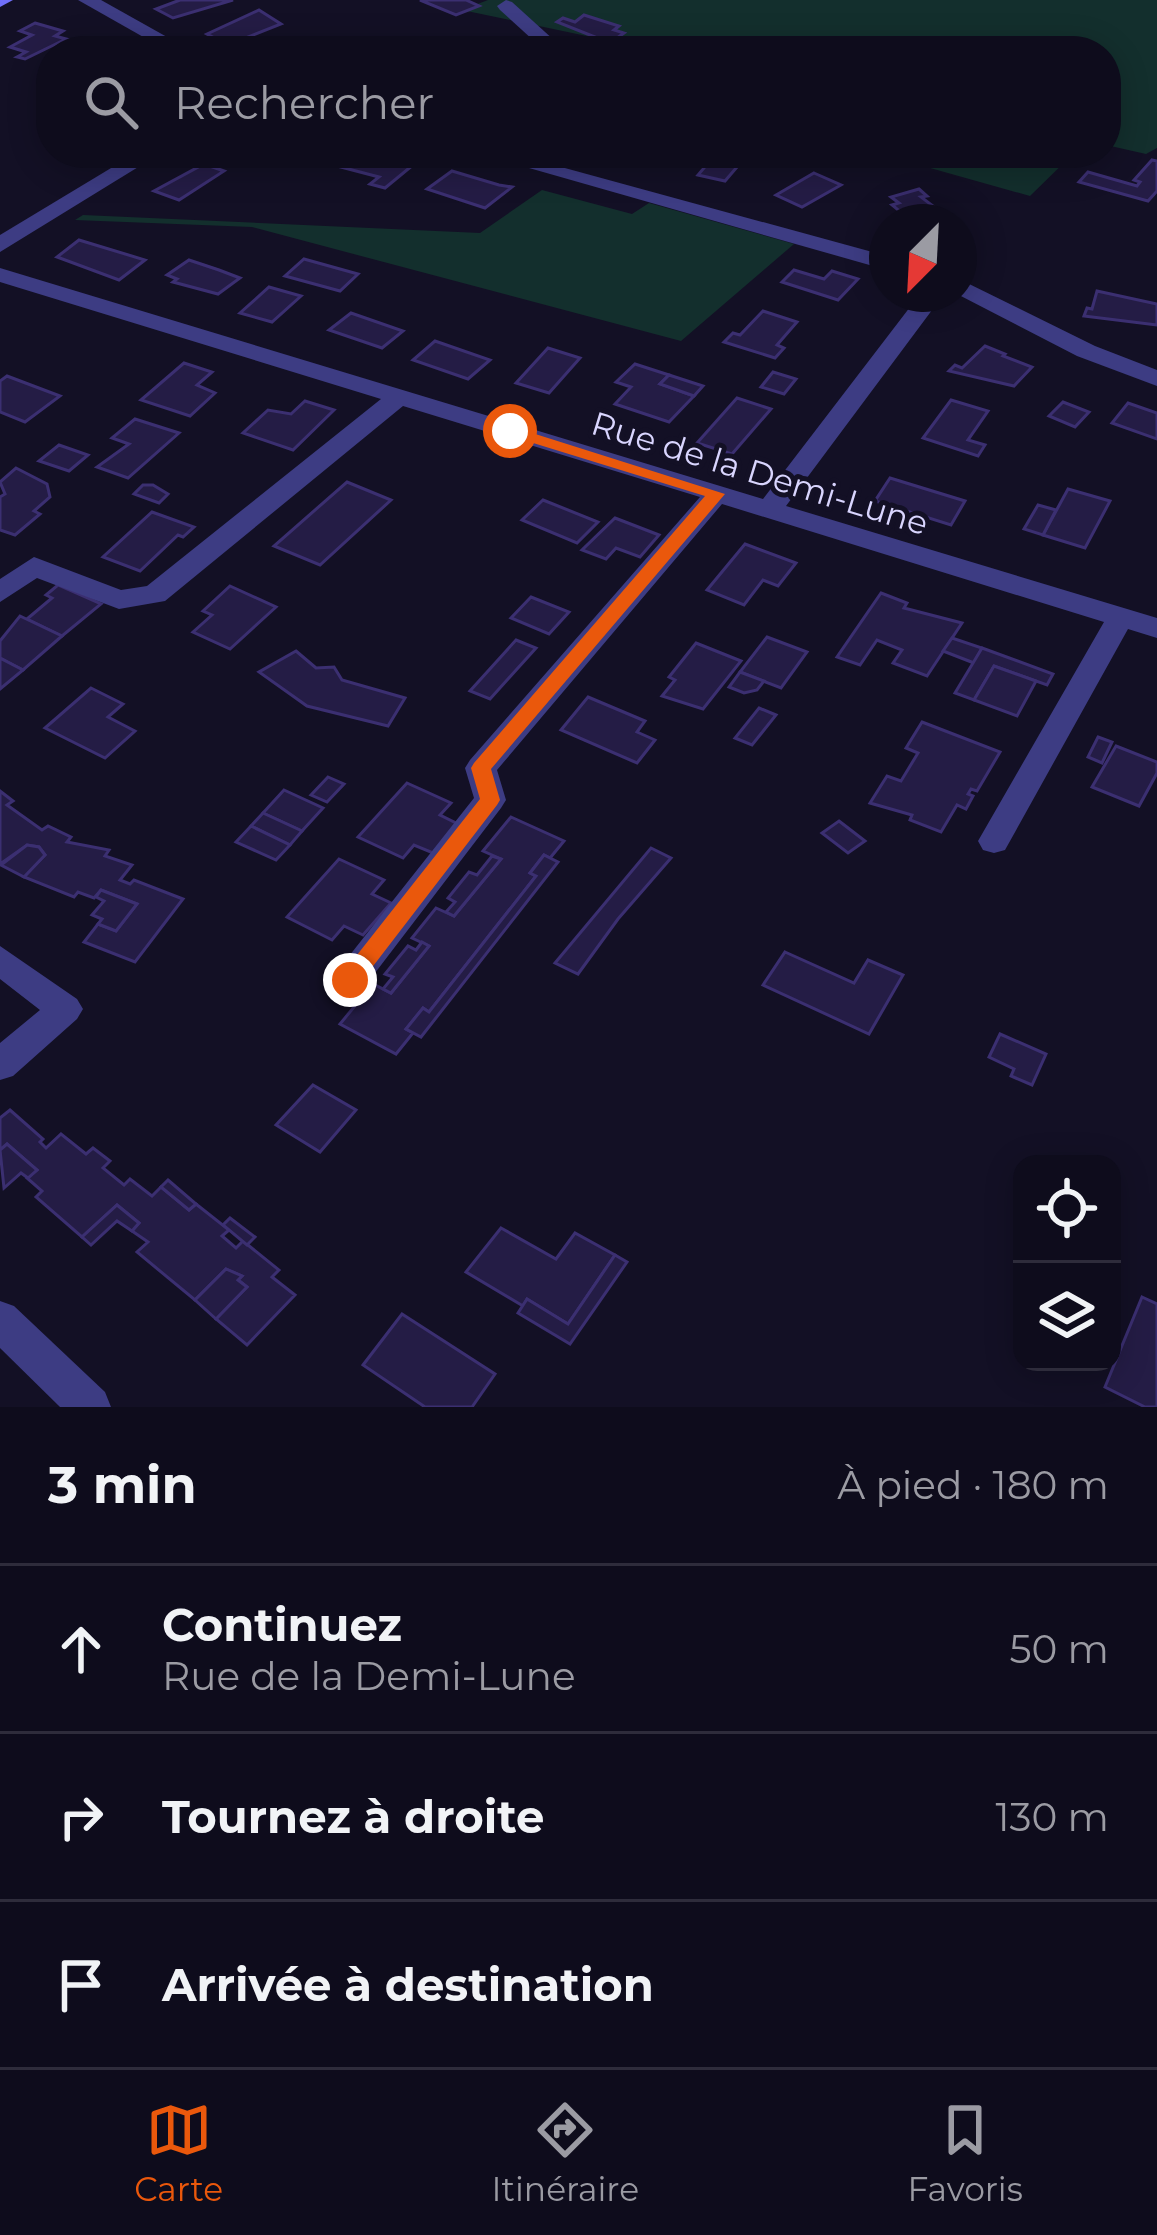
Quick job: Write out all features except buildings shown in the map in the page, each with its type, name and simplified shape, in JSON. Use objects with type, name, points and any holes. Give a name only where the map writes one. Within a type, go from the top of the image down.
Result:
[{"type":"street","points":[[87,0],[154,36]]},
{"type":"street","points":[[506,6],[539,36]]},
{"type":"street","points":[[0,245],[126,168]]},
{"type":"street","points":[[540,168],[869,258]]},
{"type":"street","name":"Rue de la Demi-Lune","points":[[0,275],[1157,628]]},
{"type":"street","points":[[977,295],[1086,351],[1157,379]]},
{"type":"street","points":[[769,510],[918,312]]},
{"type":"street","points":[[0,593],[34,566],[119,599],[155,594],[399,397]]},
{"type":"street","points":[[350,980],[490,800],[481,768],[717,494]]},
{"type":"street","points":[[994,842],[1121,617]]},
{"type":"street","points":[[0,959],[65,1009],[0,1065]]},
{"type":"street","points":[[0,1320],[90,1407]]},
{"type":"green space","points":[[488,0],[1157,0],[1157,148],[1146,154],[1121,148],[1121,36],[586,36],[462,10]]},
{"type":"green space","points":[[930,168],[1059,168],[1030,196]]},
{"type":"green space","points":[[542,190],[632,214],[649,203],[794,244],[681,341],[252,227],[75,220],[83,215],[480,233]]},
{"type":"route","points":[[350,980],[490,800],[481,768],[717,494],[510,431]]}]
